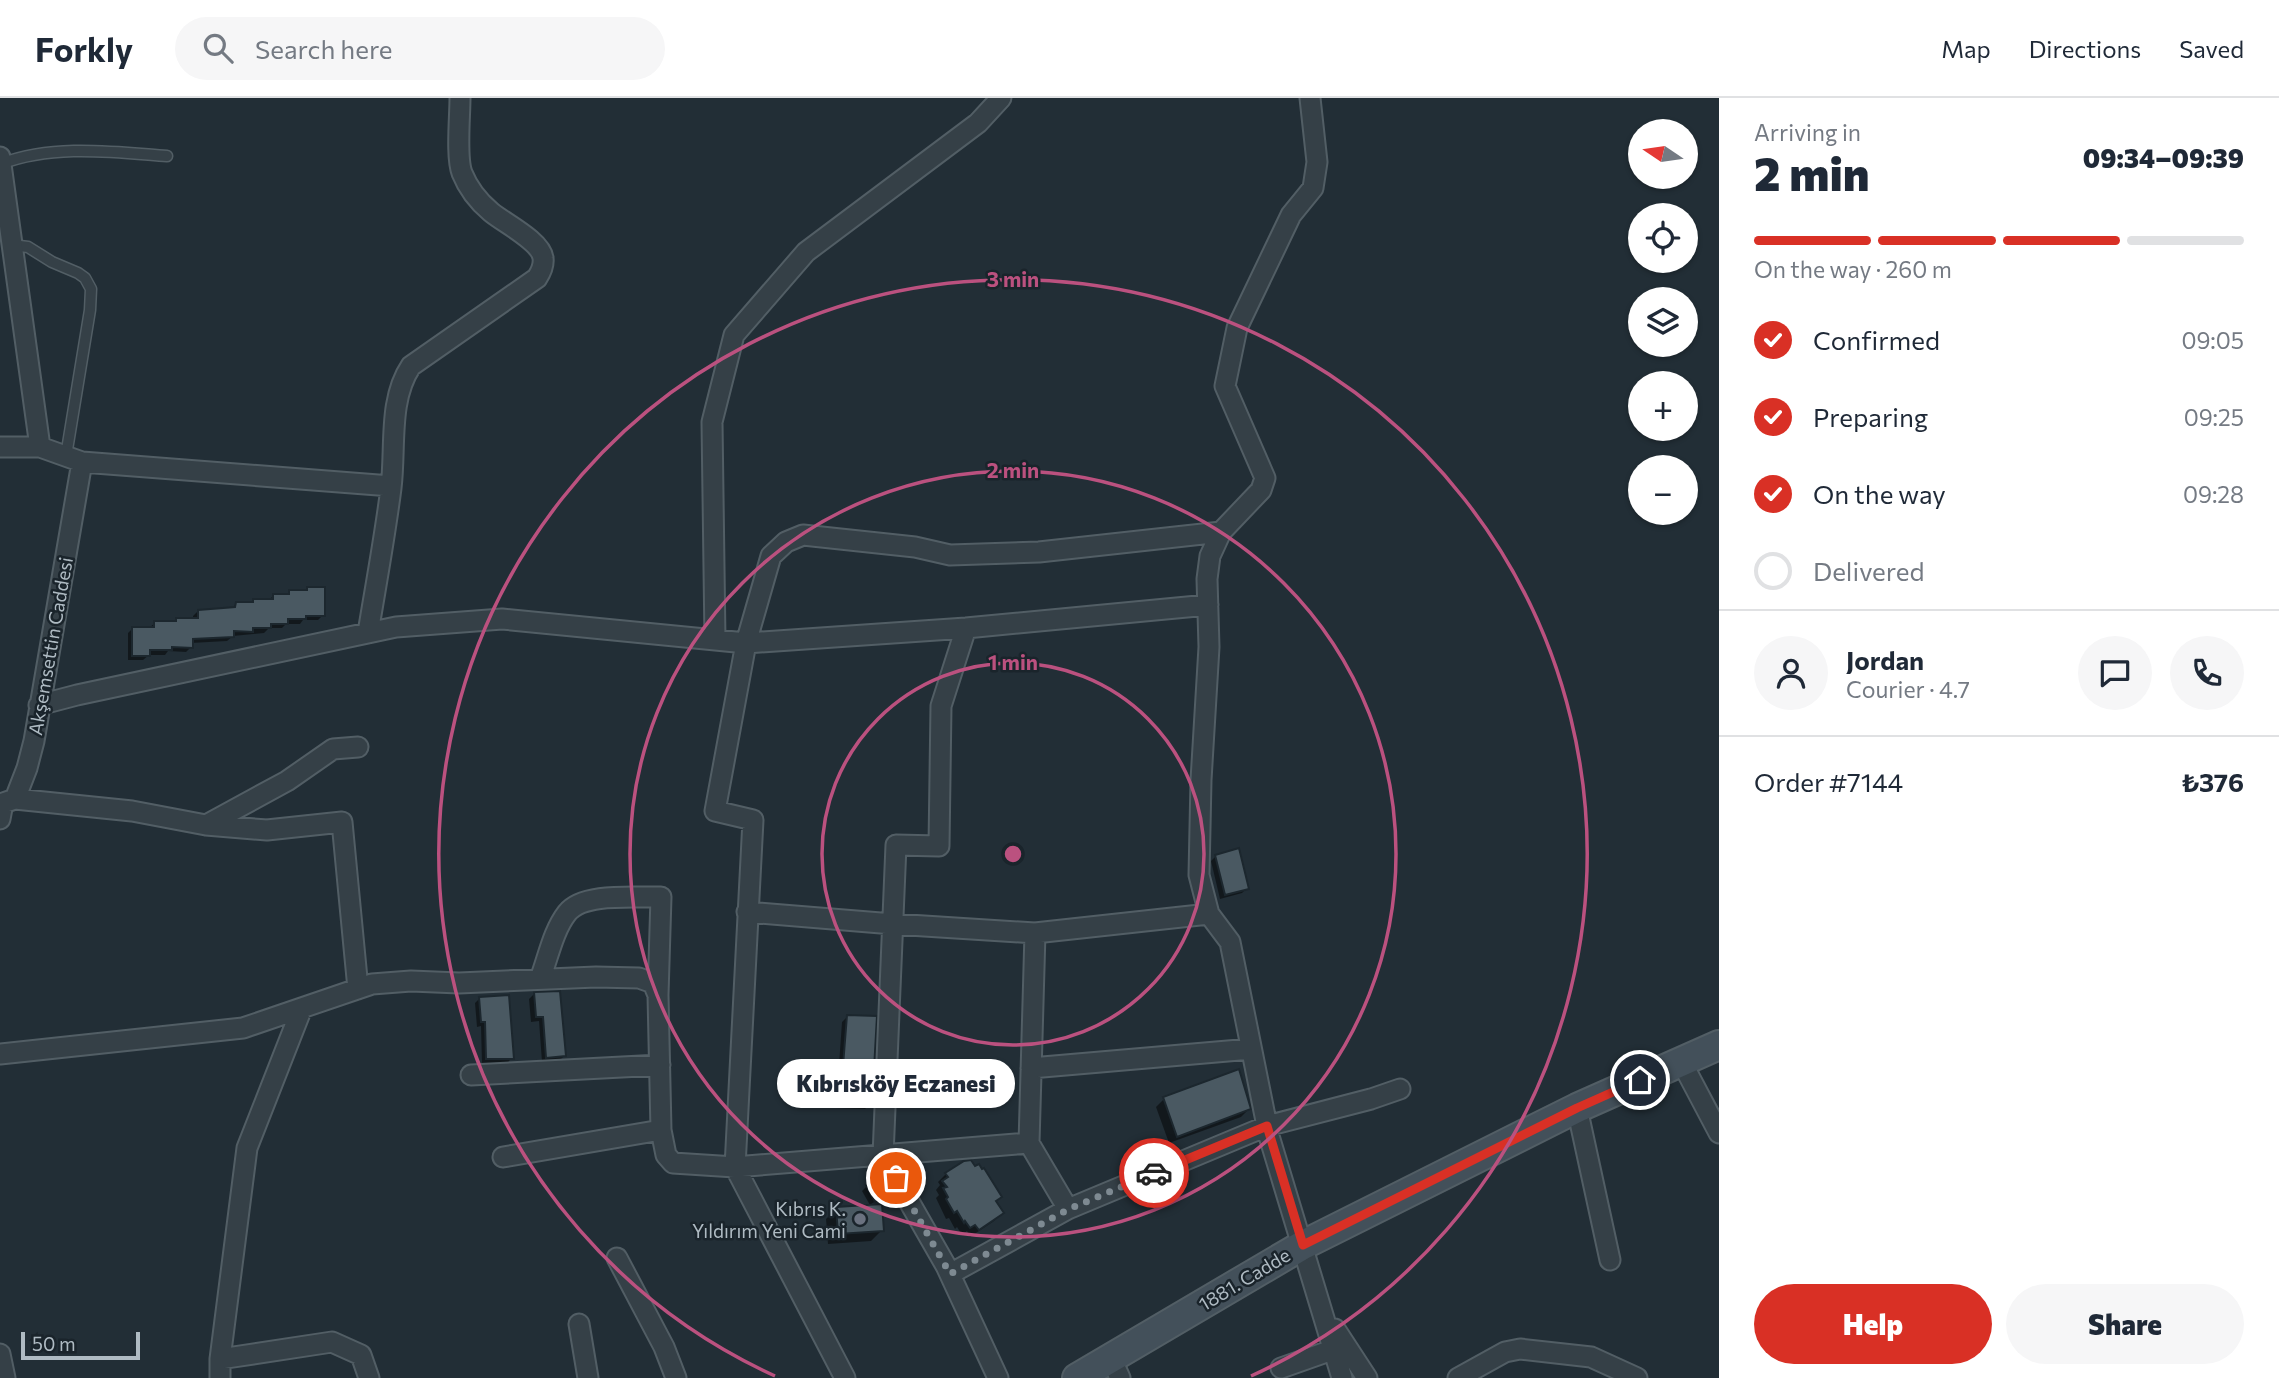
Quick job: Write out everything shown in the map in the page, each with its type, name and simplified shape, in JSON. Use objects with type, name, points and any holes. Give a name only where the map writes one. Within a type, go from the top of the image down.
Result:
[{"type":"street","points":[[368,633],[391,486],[400,386],[411,366],[537,278],[542,268],[543,258],[533,243],[490,212],[476,197],[462,172],[460,98]]},
{"type":"street","points":[[715,640],[712,422],[734,335],[806,252],[978,123],[1001,98]]},
{"type":"street","points":[[1310,98],[1317,162],[1312,188],[1291,215],[1237,328],[1225,386],[1265,478],[1261,490],[1221,532],[1210,556],[1209,647],[1201,780],[1199,875],[1209,914],[1230,942],[1267,1126],[1342,1378]]},
{"type":"street","points":[[1,161],[40,447]]},
{"type":"street","points":[[0,447],[40,447],[74,459],[391,486]]},
{"type":"street","name":"Akşemsettin Caddesi","points":[[5,806],[30,754],[74,459]]},
{"type":"street","points":[[845,1378],[735,1167],[753,820],[715,811],[746,643],[771,556],[786,542],[803,535],[915,547],[950,555],[1039,552],[1221,532]]},
{"type":"street","points":[[39,705],[396,627],[502,619],[746,643],[966,628],[1208,605]]},
{"type":"street","points":[[966,628],[941,706],[939,846],[896,845],[883,1156],[950,1274],[998,1378]]},
{"type":"street","points":[[206,825],[287,781],[333,749],[358,747]]},
{"type":"street","points":[[5,806],[132,811],[206,825],[267,830],[342,822],[358,989]]},
{"type":"street","points":[[540,979],[567,913],[582,902],[610,898],[661,897],[658,995],[661,1130],[666,1155],[674,1163],[735,1167],[1029,1143]]},
{"type":"street","points":[[747,912],[1035,933],[1209,914]]},
{"type":"street","points":[[1035,933],[1029,1143],[1069,1209]]},
{"type":"street","points":[[0,1054],[243,1028],[372,984],[411,981],[459,983],[596,977],[639,978],[653,983],[658,995]]},
{"type":"street","points":[[302,1009],[247,1148],[220,1368],[332,1342],[361,1355],[369,1378]]},
{"type":"street","name":"1881. Cadde","points":[[1077,1378],[1115,1368],[1303,1245],[1577,1108],[1719,1045]]},
{"type":"street","points":[[1031,1068],[1251,1049]]},
{"type":"street","points":[[1681,1062],[1719,1133]]},
{"type":"street","points":[[471,1075],[660,1065]]},
{"type":"street","points":[[950,1274],[1069,1209],[1267,1126],[1400,1089]]},
{"type":"street","points":[[1577,1108],[1610,1260]]},
{"type":"street","points":[[503,1157],[661,1130]]},
{"type":"street","points":[[617,1258],[664,1347],[676,1378]]},
{"type":"street","points":[[1322,1307],[1367,1378]]},
{"type":"street","points":[[579,1324],[588,1378]]},
{"type":"street","points":[[1280,1368],[1335,1349]]},
{"type":"street","points":[[1458,1378],[1505,1352],[1520,1349],[1591,1357],[1637,1378]]},
{"type":"street","points":[[0,1354],[5,1378]]},
{"type":"lane","points":[[1,161],[42,153],[114,152],[167,156]]},
{"type":"lane","points":[[11,245],[28,247],[52,262],[78,273],[85,278],[91,289],[74,459]]},
{"type":"building","points":[[307,587],[325,587],[325,616],[288,619],[288,624],[253,628],[253,632],[234,631],[234,637],[193,639],[193,648],[172,647],[172,650],[150,650],[150,656],[132,656],[132,627],[154,627],[154,621],[176,621],[176,618],[198,618],[198,610],[235,607],[236,602],[253,602],[253,599],[273,599],[273,594],[289,594],[289,590],[307,590]]},
{"type":"building","points":[[1239,848],[1249,889],[1225,895],[1215,855]]},
{"type":"building","points":[[560,991],[566,1056],[546,1058],[543,1017],[536,1017],[534,992]]},
{"type":"building","points":[[509,995],[514,1059],[486,1059],[485,1022],[481,1022],[479,997]]},
{"type":"building","points":[[847,1015],[877,1016],[872,1105],[840,1104]]},
{"type":"building","points":[[1239,1069],[1251,1109],[1177,1137],[1163,1097]]},
{"type":"building","points":[[971,1160],[975,1166],[979,1164],[984,1168],[1002,1197],[996,1201],[1004,1213],[979,1230],[975,1225],[970,1228],[957,1211],[954,1213],[943,1188],[947,1187],[942,1181],[948,1177],[945,1173],[964,1161]]},
{"type":"building","points":[[880,1177],[889,1194],[875,1202],[866,1185]]},
{"type":"building","name":"Kıbrıs K. Yıldırım Yeni Cami","points":[[882,1204],[884,1231],[838,1234],[836,1207]]},
{"type":"way so far","points":[[896,1178],[950,1274],[1069,1209],[1154,1173]]},
{"type":"place","name":"Kıbrısköy Eczanesi","points":[[896,1178]]},
{"type":"place","name":"Kıbrıs K. Yıldırım Yeni Cami","points":[[860,1219]]},
{"type":"route","points":[[1154,1173],[1267,1126],[1303,1245],[1577,1108],[1640,1080]]}]
